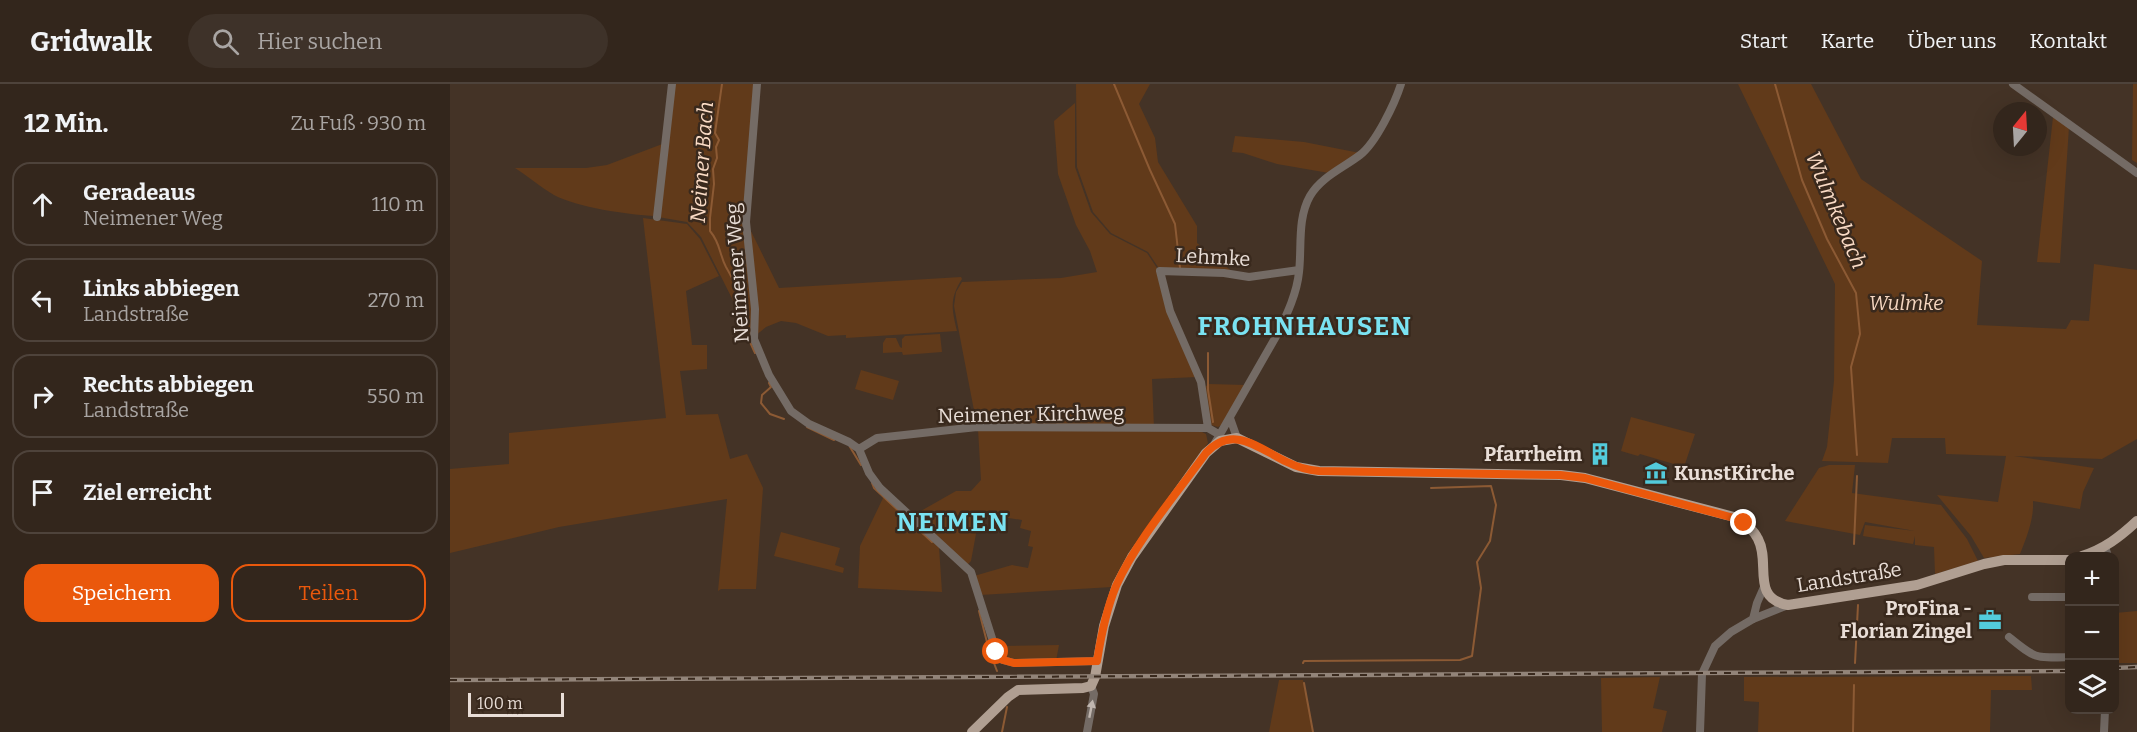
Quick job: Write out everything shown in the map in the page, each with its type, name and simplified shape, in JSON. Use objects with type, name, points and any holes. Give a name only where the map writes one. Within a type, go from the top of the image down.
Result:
[{"type":"main road","points":[[972,732],[1018,690],[1083,688],[1093,681],[1107,611],[1120,579],[1136,550],[1217,439],[1237,438],[1307,470],[1343,473],[1560,475],[1599,481],[1725,515],[1744,523],[1758,538],[1764,557],[1764,587]]},
{"type":"main road","points":[[2106,552],[2137,521]]},
{"type":"main road","name":"Landstraße","points":[[1764,587],[1774,600],[1788,605],[1917,585],[2004,560],[2065,560]]},
{"type":"street","points":[[657,217],[672,84]]},
{"type":"street","name":"Neimener Weg","points":[[757,84],[746,222],[755,309],[754,339],[769,375],[792,411],[809,424],[859,449]]},
{"type":"street","points":[[1208,428],[1217,439],[1278,333],[1294,295],[1299,270],[1301,218],[1310,196],[1323,180],[1363,153],[1387,116],[1401,84]]},
{"type":"street","points":[[2013,84],[2137,173]]},
{"type":"street","name":"Lehmke","points":[[1208,428],[1201,381],[1170,311],[1160,271],[1224,273],[1249,277],[1299,270]]},
{"type":"street","points":[[1230,418],[1237,438]]},
{"type":"street","name":"Neimener Kirchweg","points":[[859,449],[877,438],[977,427],[1208,428]]},
{"type":"street","points":[[859,449],[869,473],[880,488],[971,572],[998,657],[1014,663],[1097,661]]},
{"type":"street","points":[[1753,619],[1764,587]]},
{"type":"street","points":[[2032,597],[2065,597]]},
{"type":"street","points":[[1700,732],[1703,670],[1715,646],[1731,632],[1753,619],[1788,605]]},
{"type":"street","points":[[2009,637],[2031,655],[2040,658],[2065,657]]},
{"type":"street","points":[[1087,732],[1094,694],[1093,681]]},
{"type":"street","points":[[2104,714],[2104,732]]},
{"type":"green space","points":[[673,84],[756,84],[745,223],[754,309],[752,338],[701,237],[687,222],[658,217]]},
{"type":"green space","points":[[1076,84],[1150,84],[1139,104],[1155,138],[1158,162],[1197,226],[1197,243],[1234,273],[1160,270],[1148,252],[1111,233],[1093,212],[1077,167]]},
{"type":"green space","name":"Wulmke","points":[[1738,84],[1811,84],[1861,179],[1982,261],[1977,325],[2066,329],[2071,320],[2089,321],[2094,264],[2137,270],[2137,439],[2102,459],[2014,456],[2094,468],[2083,492],[2080,509],[2033,501],[2031,521],[2020,554],[1984,558],[1971,536],[1937,495],[1998,502],[2006,456],[1946,454],[1945,438],[1892,438],[1888,463],[1822,461],[1827,447],[1834,381],[1835,284]]},
{"type":"green space","points":[[2133,84],[2137,84],[2137,163],[2132,160]]},
{"type":"green space","points":[[1075,103],[1075,167],[1091,212],[1110,234],[1147,253],[1159,271],[1197,377],[1152,379],[1154,428],[977,426],[954,306],[956,292],[962,282],[1061,278],[1097,272],[1090,251],[1076,225],[1058,174],[1054,121]]},
{"type":"green space","points":[[2053,117],[2069,127],[2060,263],[2037,262]]},
{"type":"green space","points":[[1235,136],[1304,142],[1360,153],[1329,173],[1277,164],[1243,153],[1232,152]]},
{"type":"green space","points":[[665,143],[655,216],[603,210],[575,203],[554,195],[515,168],[586,168],[607,165]]},
{"type":"green space","points":[[643,218],[687,224],[700,239],[719,276],[686,291],[692,345],[707,345],[707,369],[680,371],[686,415],[718,414],[730,459],[747,454],[763,488],[756,589],[721,589],[718,591],[727,499],[559,527],[450,553],[450,469],[509,464],[509,433],[666,418]]},
{"type":"green space","points":[[747,223],[779,288],[961,277],[953,299],[957,331],[846,338],[846,335],[828,336],[796,323],[781,321],[766,327],[755,336]]},
{"type":"green space","points":[[940,334],[942,352],[903,355],[902,352],[883,353],[883,343],[886,338],[896,338],[902,348],[902,339],[905,336]]},
{"type":"green space","points":[[861,370],[899,381],[893,400],[855,389]]},
{"type":"green space","points":[[1209,384],[1246,385],[1223,424],[1218,427],[1211,425],[1203,388]]},
{"type":"green space","points":[[1631,417],[1695,434],[1684,467],[1621,451]]},
{"type":"green space","points":[[978,429],[1200,431],[1206,434],[1208,443],[1127,557],[1112,587],[980,595],[974,576],[1012,565],[1028,568],[1033,547],[1028,546],[1031,531],[1020,528],[1022,520],[990,515],[978,523],[971,561],[966,566],[912,516],[956,491],[971,491],[981,480]]},
{"type":"green space","points":[[1829,465],[1855,465],[1852,493],[1941,505],[1967,539],[1978,561],[1935,574],[1934,547],[1915,545],[1915,536],[1913,544],[1863,536],[1865,525],[1915,531],[1865,522],[1860,535],[1785,521],[1819,468]]},
{"type":"green space","points":[[884,496],[939,547],[942,592],[858,588],[860,546]]},
{"type":"green space","points":[[781,532],[840,548],[835,565],[844,568],[843,573],[774,556]]},
{"type":"green space","points":[[2137,611],[2137,663],[2119,663],[2119,613]]},
{"type":"green space","points":[[1059,645],[1056,661],[1009,660],[1000,655],[997,646]]},
{"type":"green space","points":[[2031,676],[2032,690],[1991,690],[1990,732],[1758,732],[1759,702],[1744,701],[1744,677]]},
{"type":"green space","points":[[1660,677],[1653,708],[1667,711],[1662,732],[1602,732],[1601,678]]},
{"type":"green space","points":[[1279,680],[1303,680],[1313,732],[1269,732]]},
{"type":"waterway","name":"Neimer Bach","points":[[722,84],[715,133],[719,140],[713,169],[710,231],[736,287],[741,309]]},
{"type":"waterway","points":[[1114,84],[1175,224],[1180,268]]},
{"type":"waterway","name":"Wulmkebach","points":[[1775,84],[1802,180],[1827,239],[1856,293],[1860,334],[1851,367],[1857,455]]},
{"type":"waterway","name":"Neimer Bach","points":[[744,329],[755,353]]},
{"type":"waterway","points":[[1208,353],[1208,390],[1213,422]]},
{"type":"waterway","name":"Neimer Bach","points":[[769,383],[771,387],[762,395],[761,403],[770,414],[784,419]]},
{"type":"waterway","name":"Neimer Bach","points":[[807,427],[834,440]]},
{"type":"waterway","name":"Neimer Bach","points":[[850,447],[861,465]]},
{"type":"waterway","name":"Wulmkebach","points":[[1854,544],[1857,476]]},
{"type":"waterway","name":"Neimer Bach","points":[[872,483],[874,488],[932,542]]},
{"type":"waterway","points":[[1303,663],[1304,661],[1460,660],[1472,656],[1481,588],[1477,562],[1490,541],[1496,505],[1491,486],[1431,488]]},
{"type":"waterway","name":"Wulmkebach","points":[[1855,663],[1858,605]]},
{"type":"waterway","name":"Neimer Bach","points":[[979,611],[997,671]]},
{"type":"waterway","points":[[1304,683],[1313,732]]},
{"type":"waterway","name":"Wulmkebach","points":[[1853,732],[1854,685]]},
{"type":"waterway","name":"Neimer Bach","points":[[1002,732],[1007,707]]},
{"type":"railway","points":[[2119,668],[2137,667]]},
{"type":"railway","points":[[450,680],[2065,671]]},
{"type":"place","name":"Pfarrheim","points":[[1600,454]]},
{"type":"place","name":"KunstKirche","points":[[1656,473]]},
{"type":"place","name":"ProFina - Florian Zingel","points":[[1990,620]]},
{"type":"district","name":"FROHNHAUSEN","points":[[1305,326]]},
{"type":"district","name":"NEIMEN","points":[[953,522]]},
{"type":"route","points":[[996,652],[998,657],[1014,663],[1097,661],[1107,611],[1117,585],[1132,557],[1206,453],[1214,444],[1227,439],[1243,440],[1307,470],[1343,473],[1560,475],[1585,478],[1734,518],[1744,523]]}]
